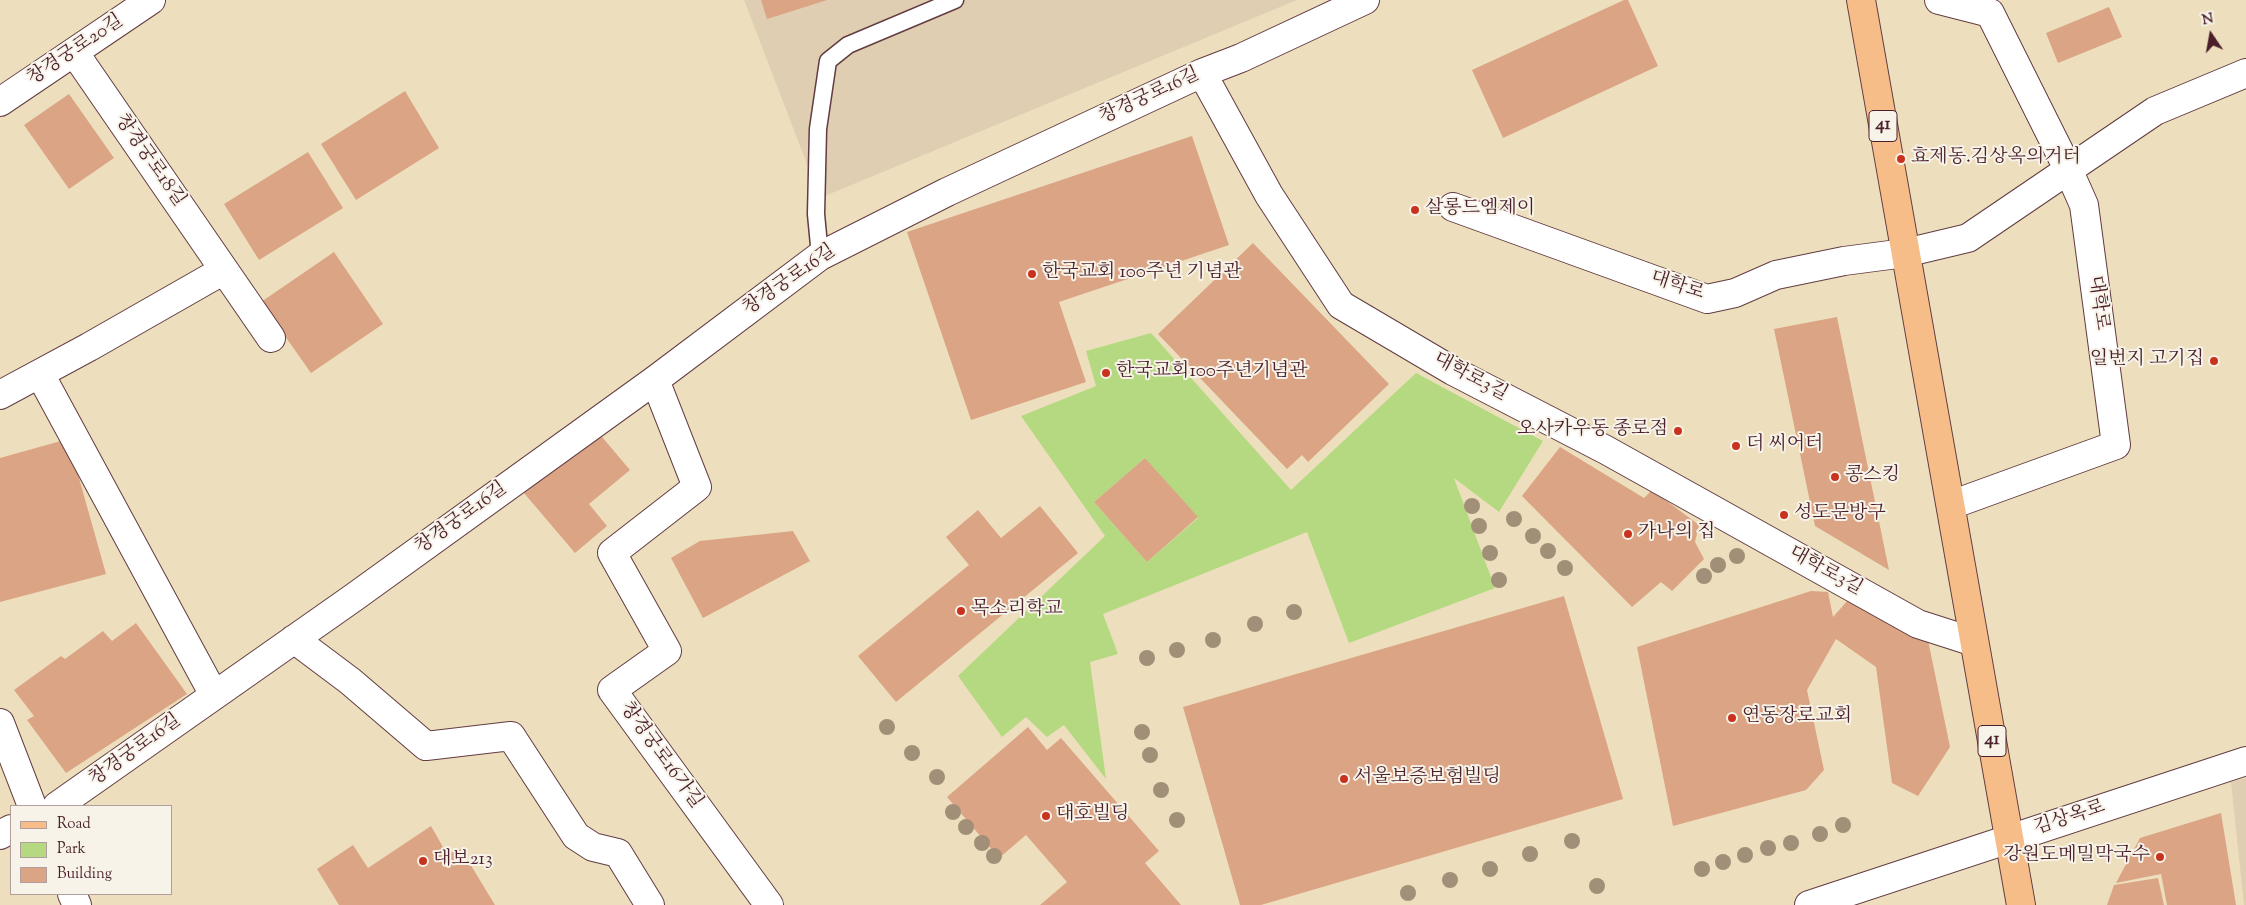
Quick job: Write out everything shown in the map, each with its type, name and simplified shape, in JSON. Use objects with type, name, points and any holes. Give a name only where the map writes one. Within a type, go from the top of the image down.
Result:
[{"type":"main road","name":"41","points":[[1861,0],[2021,905]]},
{"type":"street","name":"창경궁로20길","points":[[0,102],[151,0]]},
{"type":"street","name":"창경궁로16길","points":[[57,805],[294,639],[655,380],[820,256],[947,192],[1202,72],[1241,58],[1365,0]]},
{"type":"street","name":"대학로","points":[[1939,0],[1990,13],[2068,169],[2084,206],[2116,445],[1951,505]]},
{"type":"street","name":"창경궁로18길","points":[[74,52],[270,338]]},
{"type":"street","name":"대학로3길","points":[[1202,72],[1269,195],[1341,305],[1453,371],[1606,450],[1918,624],[1974,642]]},
{"type":"street","name":"대학로","points":[[1453,208],[1707,299],[1735,292],[1776,275],[1844,261],[1906,253],[1968,238],[2155,111],[2246,73]]},
{"type":"street","points":[[0,395],[224,270]]},
{"type":"street","points":[[40,374],[214,695]]},
{"type":"street","name":"창경궁로16가길","points":[[655,380],[697,488],[612,553],[667,651],[612,690],[769,905]]},
{"type":"street","points":[[294,639],[350,681],[426,746],[511,736],[576,836],[593,847],[618,853],[650,905]]},
{"type":"street","points":[[0,723],[32,805]]},
{"type":"street","name":"김상옥로","points":[[1809,905],[2246,761]]},
{"type":"lane","points":[[820,256],[816,214],[818,129],[828,61],[848,45],[955,0]]},
{"type":"shaded area","points":[[744,0],[1297,0],[820,198]]},
{"type":"shaded area","points":[[2246,778],[2246,905],[2244,905],[2231,782]]},
{"type":"green space","points":[[1151,333],[1291,490],[1416,373],[1543,441],[1499,512],[1454,478],[1495,588],[1349,643],[1307,532],[1103,614],[1118,654],[1090,662],[1106,779],[1064,725],[1047,737],[1026,717],[1002,737],[958,676],[1105,536],[1021,416],[1096,386],[1086,351]],"holes":[[[1145,458],[1198,518],[1147,562],[1094,502]]]},
{"type":"building","points":[[761,0],[827,0],[767,19]]},
{"type":"building","points":[[1624,0],[1628,0],[1658,66],[1503,138],[1472,70]]},
{"type":"building","points":[[2109,7],[2122,37],[2058,63],[2046,33]]},
{"type":"building","points":[[405,91],[439,148],[356,200],[321,144]]},
{"type":"building","points":[[69,94],[114,158],[69,189],[24,125]]},
{"type":"building","name":"한국교회 100주년 기념관","points":[[1192,136],[1229,245],[1059,302],[1086,382],[971,420],[907,232]]},
{"type":"building","points":[[308,152],[343,208],[259,260],[224,204]]},
{"type":"building","points":[[1253,243],[1389,384],[1308,462],[1302,455],[1287,469],[1158,334]]},
{"type":"building","points":[[334,252],[383,324],[311,373],[261,302]]},
{"type":"building","points":[[1837,317],[1889,570],[1815,526],[1774,329]]},
{"type":"building","points":[[597,431],[630,470],[589,504],[607,526],[575,553],[524,493]]},
{"type":"building","points":[[68,439],[106,574],[0,602],[0,458]]},
{"type":"building","name":"가나의 집","points":[[1560,447],[1644,498],[1652,490],[1699,525],[1695,542],[1704,559],[1672,591],[1661,582],[1632,607],[1522,496]]},
{"type":"building","points":[[1145,458],[1198,517],[1147,562],[1094,502]]},
{"type":"building","name":"목소리학교","points":[[1040,506],[1078,553],[896,702],[858,656],[969,565],[946,537],[978,510],[1001,538]]},
{"type":"building","points":[[793,531],[810,561],[703,618],[671,558],[700,541]]},
{"type":"building","name":"연동장로교회","points":[[1811,591],[1828,592],[1833,617],[1848,600],[1928,640],[1950,747],[1918,796],[1892,783],[1876,667],[1836,639],[1807,690],[1824,770],[1806,790],[1673,826],[1637,647]]},
{"type":"building","points":[[1564,596],[1623,799],[1261,905],[1240,905],[1183,707]]},
{"type":"building","points":[[136,623],[187,694],[66,773],[27,720],[34,716],[14,690],[61,656],[65,659],[103,631],[112,641]]},
{"type":"building","name":"대호빌딩","points":[[1028,727],[1047,750],[1061,738],[1159,851],[1145,863],[1181,905],[1040,905],[1067,882],[1026,835],[999,858],[947,797]]},
{"type":"building","points":[[2221,813],[2236,905],[2167,905],[2161,874],[2116,883],[2140,838]]},
{"type":"building","name":"대보213","points":[[431,826],[447,854],[461,849],[495,905],[339,905],[317,869],[353,845],[368,868]]},
{"type":"building","points":[[2158,878],[2164,905],[2107,905],[2114,885]]},
{"type":"place","name":"효제동.김상옥의거터","points":[[1901,159]]},
{"type":"place","name":"살롱드엠제이","points":[[1415,210]]},
{"type":"place","name":"한국교회 100주년 기념관","points":[[1032,274]]},
{"type":"place","name":"일번지 고기집","points":[[2214,361]]},
{"type":"place","name":"한국교회100주년기념관","points":[[1106,373]]},
{"type":"place","name":"오사카우동 종로점","points":[[1678,431]]},
{"type":"place","name":"더 씨어터","points":[[1736,446]]},
{"type":"place","name":"콩스킹","points":[[1835,477]]},
{"type":"place","name":"성도문방구","points":[[1784,515]]},
{"type":"place","name":"가나의 집","points":[[1628,534]]},
{"type":"place","name":"목소리학교","points":[[961,611]]},
{"type":"place","name":"연동장로교회","points":[[1732,718]]},
{"type":"place","name":"서울보증보험빌딩","points":[[1344,779]]},
{"type":"place","name":"대호빌딩","points":[[1046,816]]},
{"type":"place","name":"강원도메밀막국수","points":[[2160,857]]},
{"type":"place","name":"대보213","points":[[423,861]]}]
